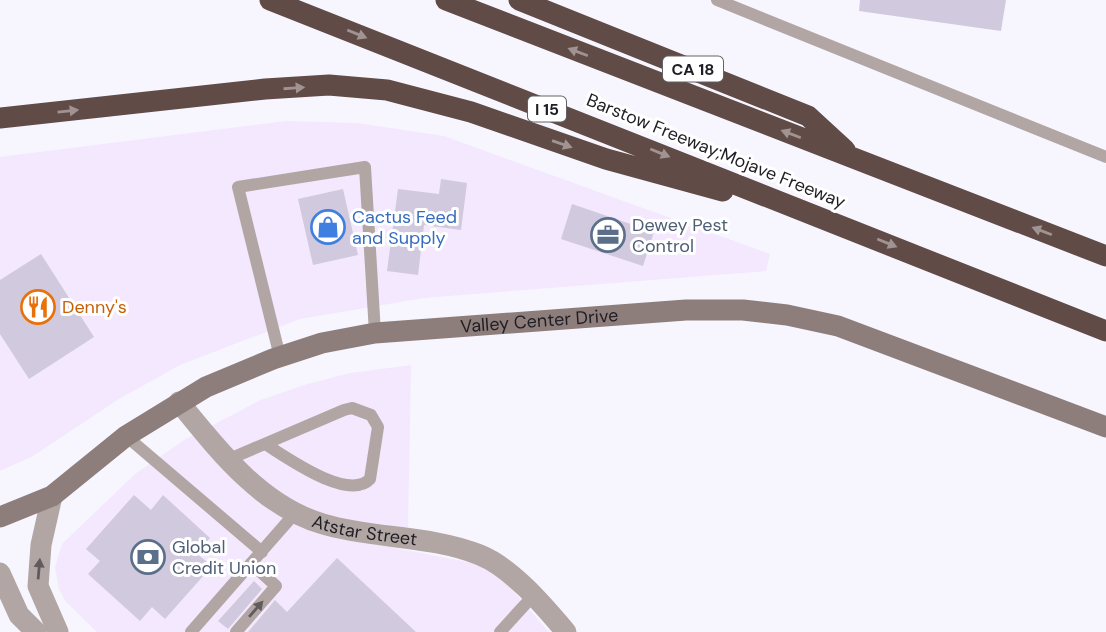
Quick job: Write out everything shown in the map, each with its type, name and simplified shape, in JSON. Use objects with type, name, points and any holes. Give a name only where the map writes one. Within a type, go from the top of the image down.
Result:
[{"type":"highway","name":"Barstow Freeway;Mojave Freeway","points":[[271,0],[1106,331]]},
{"type":"highway","points":[[446,0],[1106,256]]},
{"type":"highway","name":"CA 18","points":[[519,0],[808,116],[854,159]]},
{"type":"highway","points":[[0,118],[265,89],[329,85],[387,90],[471,111],[606,159],[824,218]]},
{"type":"street","name":"Valley Center Drive","points":[[0,517],[52,496],[126,436],[179,402],[238,371],[322,343],[375,333],[686,310],[743,310],[787,315],[838,327],[1106,427]]},
{"type":"street","name":"Atstar Street","points":[[179,402],[227,460],[277,502],[323,524],[478,554],[518,580],[566,632]]},
{"type":"street","points":[[52,496],[41,545],[38,586],[58,632]]},
{"type":"street","points":[[0,573],[19,615],[36,632]]},
{"type":"lane","points":[[717,0],[1106,157]]},
{"type":"lane","points":[[280,357],[238,187],[365,167],[375,333]]},
{"type":"lane","points":[[227,460],[265,444],[352,408],[371,415],[378,427],[370,479],[356,485],[331,483],[265,444]]},
{"type":"lane","points":[[126,436],[262,552]]},
{"type":"lane","points":[[191,632],[296,512]]},
{"type":"lane","points":[[236,632],[276,586],[251,564]]},
{"type":"lane","points":[[500,632],[532,597]]},
{"type":"shaded area","points":[[286,121],[357,123],[444,136],[770,254],[766,271],[424,298],[300,319],[180,365],[119,399],[33,456],[0,471],[0,157]]},
{"type":"shaded area","points":[[411,365],[408,527],[354,540],[478,564],[504,580],[549,632],[97,632],[66,602],[59,589],[55,567],[62,544],[135,474],[184,440],[261,400],[307,384],[350,373]]},
{"type":"building","points":[[860,0],[1006,0],[1001,31],[859,11]]},
{"type":"building","points":[[441,179],[467,183],[461,230],[424,225],[418,275],[387,271],[398,189],[439,194]]},
{"type":"building","name":"Cactus Feed and Supply","points":[[343,189],[358,255],[313,265],[298,199]]},
{"type":"building","name":"Dewey Pest Control","points":[[572,204],[654,232],[643,266],[561,239]]},
{"type":"building","name":"Denny's","points":[[41,254],[94,337],[29,379],[0,334],[0,280]]},
{"type":"building","name":"Global Credit Union","points":[[134,495],[151,510],[163,495],[210,538],[196,553],[212,566],[165,619],[152,607],[140,621],[88,574],[100,561],[86,549]]},
{"type":"building","points":[[337,558],[416,632],[248,632],[275,600],[287,612]]},
{"type":"building","points":[[254,581],[262,589],[228,629],[218,621]]},
{"type":"place","name":"Cactus Feed and Supply","points":[[328,227]]},
{"type":"place","name":"Dewey Pest Control","points":[[608,235]]},
{"type":"place","name":"Denny's","points":[[38,307]]},
{"type":"place","name":"Global Credit Union","points":[[148,557]]}]
